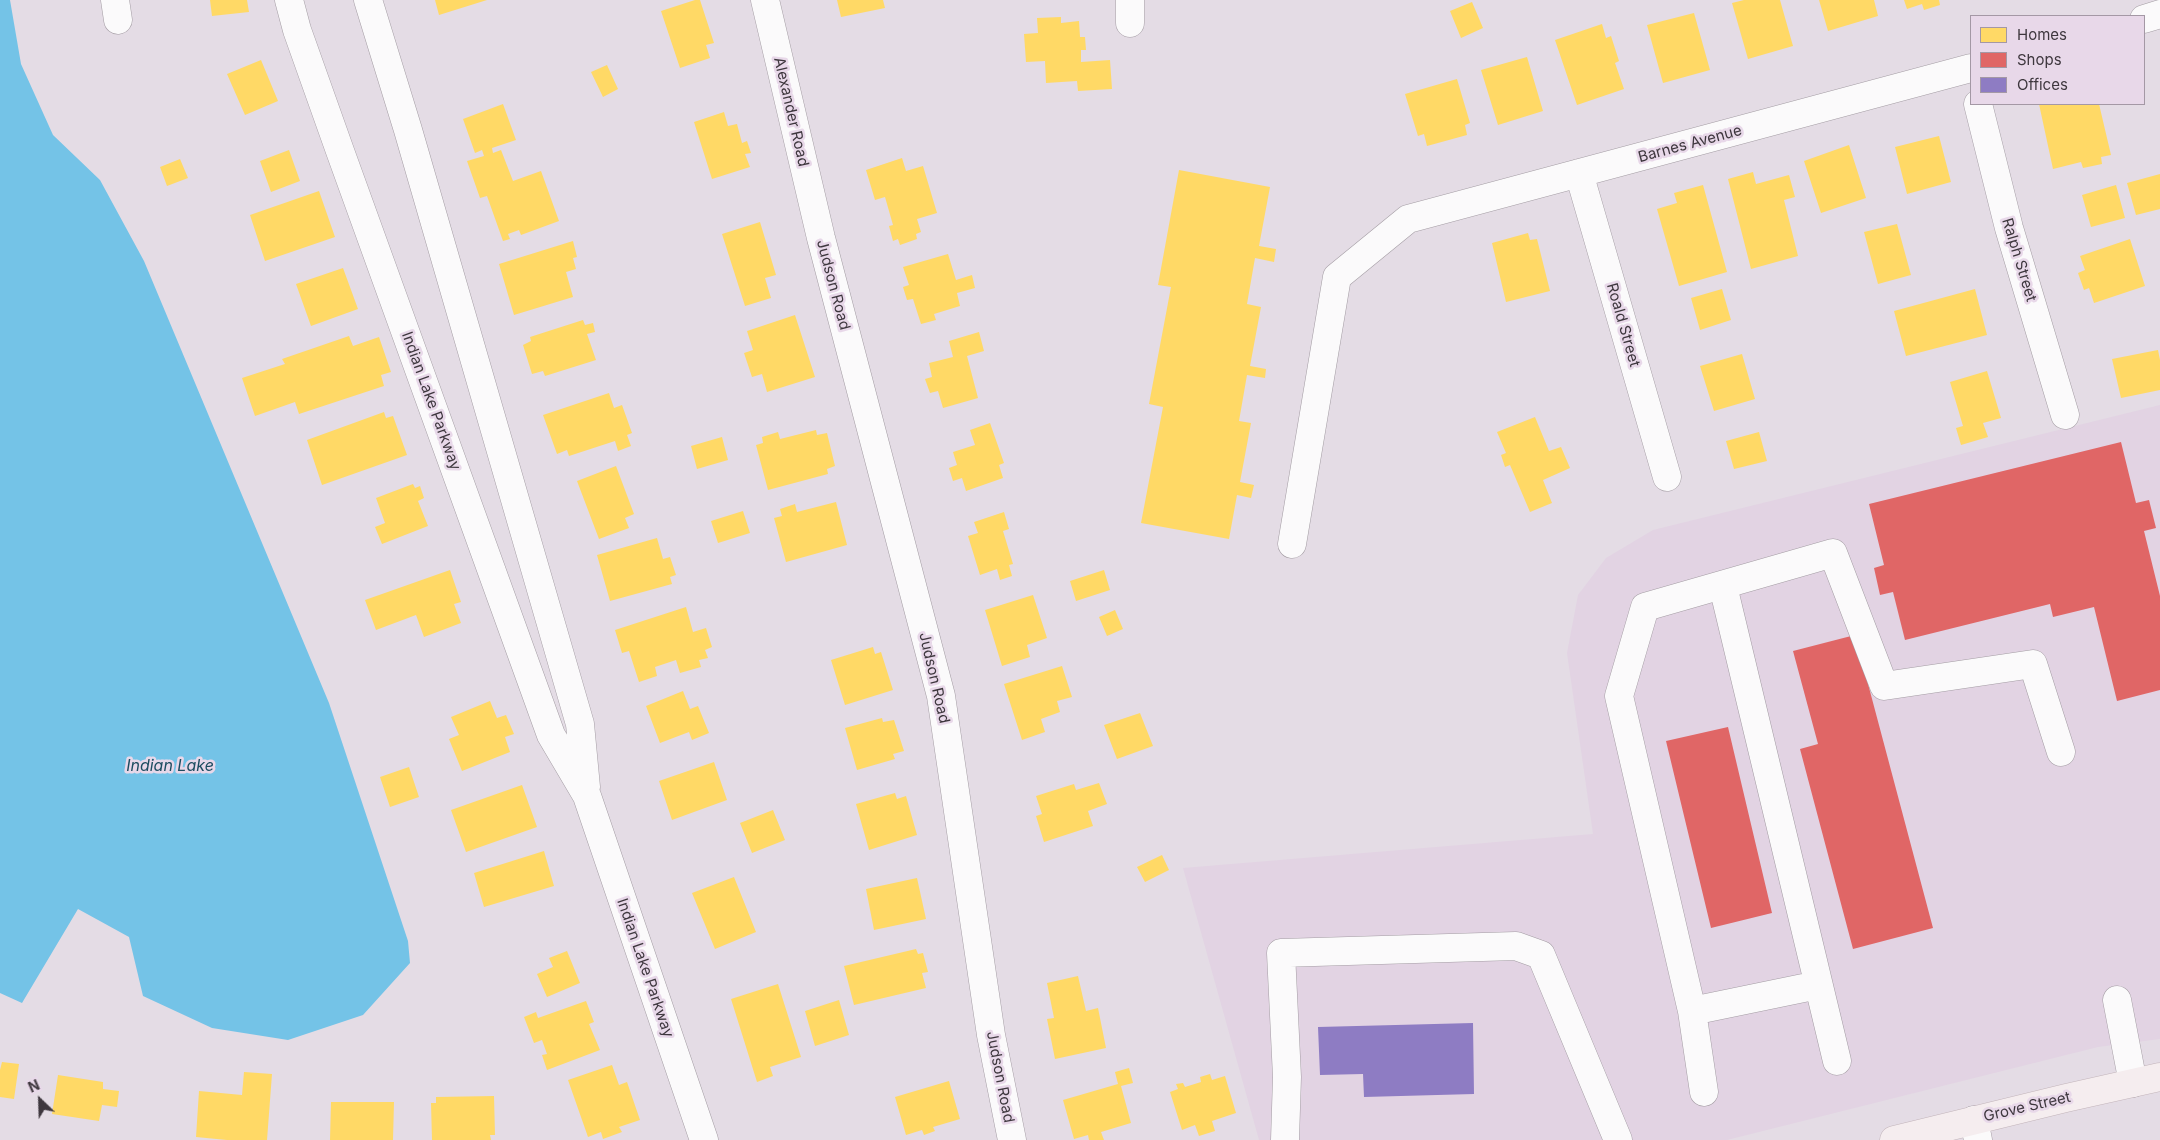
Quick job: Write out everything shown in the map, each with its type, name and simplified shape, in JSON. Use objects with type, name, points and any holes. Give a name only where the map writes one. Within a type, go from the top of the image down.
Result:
[{"type":"main road","name":"Grove Street","points":[[1894,1140],[1976,1130],[2133,1083],[2160,1078]]},
{"type":"street","name":"Indian Lake Parkway","points":[[289,0],[297,30],[340,151],[551,735],[587,796],[704,1140]]},
{"type":"street","name":"Indian Lake Parkway","points":[[368,0],[411,140],[580,724],[587,796]]},
{"type":"street","name":"Alexander Road","points":[[765,0],[818,223]]},
{"type":"street","points":[[2145,19],[2160,14]]},
{"type":"street","name":"Barnes Avenue","points":[[1292,544],[1337,277],[1408,219],[1970,70]]},
{"type":"street","name":"Ralph Street","points":[[1978,105],[2009,228],[2065,415]]},
{"type":"street","name":"Roald Street","points":[[1579,174],[1667,477]]},
{"type":"street","name":"Judson Road","points":[[818,223],[941,696],[991,1035],[1012,1140]]},
{"type":"street","points":[[1704,1092],[1692,1011],[1619,696],[1645,607],[1833,553],[1884,686],[2033,664],[2061,752]]},
{"type":"street","points":[[1723,586],[1837,1061]]},
{"type":"street","points":[[1285,1140],[1287,1077],[1281,953],[1516,946],[1541,954],[1618,1140]]},
{"type":"street","points":[[1692,1011],[1818,985]]},
{"type":"street","points":[[2117,1000],[2133,1083]]},
{"type":"shaded area","points":[[2160,405],[2160,1039],[2098,1047],[1727,1140],[1259,1140],[1183,868],[1593,834],[1567,653],[1578,595],[1606,558],[1653,530]]},
{"type":"water","name":"Indian Lake","points":[[0,0],[10,0],[21,64],[53,135],[100,180],[144,261],[329,703],[408,941],[410,963],[363,1015],[288,1040],[212,1028],[143,996],[129,937],[78,909],[22,1003],[0,993]]},
{"type":"building: Homes","points":[[210,0],[247,0],[249,12],[212,16]]},
{"type":"building: Homes","points":[[435,0],[487,0],[439,15]]},
{"type":"building: Homes","points":[[700,0],[714,43],[706,45],[710,58],[680,68],[661,11]]},
{"type":"building: Homes","points":[[837,0],[883,0],[885,8],[841,17]]},
{"type":"building: Homes","points":[[1744,0],[1780,0],[1793,46],[1748,59],[1732,3]]},
{"type":"building: Homes","points":[[1819,0],[1874,0],[1878,16],[1828,31]]},
{"type":"building: Homes","points":[[1904,0],[1939,0],[1940,5],[1924,10],[1922,4],[1907,9]]},
{"type":"building: Homes","points":[[1472,2],[1483,28],[1461,38],[1450,11]]},
{"type":"building: Homes","points":[[1694,13],[1710,70],[1663,83],[1647,25]]},
{"type":"building: Homes","points":[[1061,17],[1061,23],[1079,21],[1080,37],[1085,37],[1086,50],[1081,50],[1081,62],[1110,60],[1112,89],[1078,91],[1077,81],[1046,83],[1045,61],[1026,62],[1024,34],[1038,33],[1037,18]]},
{"type":"building: Homes","points":[[1602,24],[1606,38],[1611,36],[1619,61],[1615,63],[1624,89],[1577,105],[1555,40]]},
{"type":"building: Homes","points":[[1527,57],[1543,111],[1498,125],[1481,70]]},
{"type":"building: Homes","points":[[261,60],[278,101],[245,115],[227,74]]},
{"type":"building: Homes","points":[[607,65],[618,89],[603,97],[591,72]]},
{"type":"building: Homes","points":[[1457,79],[1470,123],[1465,125],[1467,135],[1427,146],[1424,134],[1418,136],[1405,94]]},
{"type":"building: Homes","points":[[503,104],[516,140],[492,148],[493,153],[501,150],[513,181],[541,171],[559,221],[521,235],[519,230],[508,234],[510,239],[503,241],[487,196],[480,198],[467,161],[484,156],[482,150],[475,153],[463,119]]},
{"type":"building: Homes","points":[[2039,105],[2099,105],[2111,155],[2101,157],[2102,164],[2083,168],[2081,162],[2053,169]]},
{"type":"building: Homes","points":[[724,112],[728,126],[737,124],[742,143],[747,141],[751,153],[745,154],[750,167],[712,179],[694,122]]},
{"type":"building: Homes","points":[[1939,136],[1951,182],[1907,194],[1895,147]]},
{"type":"building: Homes","points":[[1849,145],[1866,198],[1821,213],[1804,161]]},
{"type":"building: Homes","points":[[289,150],[300,181],[271,192],[260,161]]},
{"type":"building: Homes","points":[[902,158],[906,171],[923,166],[937,213],[917,219],[921,232],[916,234],[917,239],[900,245],[898,239],[893,241],[889,226],[893,225],[885,197],[875,200],[866,170]]},
{"type":"building: Homes","points":[[180,159],[188,178],[167,186],[160,167]]},
{"type":"building: Homes","points":[[1179,170],[1270,187],[1259,246],[1276,249],[1274,262],[1255,258],[1247,304],[1261,307],[1250,366],[1266,369],[1265,378],[1247,375],[1239,421],[1251,423],[1240,482],[1254,485],[1251,498],[1237,495],[1229,539],[1141,523],[1163,407],[1149,404],[1171,287],[1158,285]]},
{"type":"building: Homes","points":[[1753,172],[1756,184],[1789,175],[1795,197],[1784,200],[1798,256],[1751,269],[1728,179]]},
{"type":"building: Homes","points":[[2160,174],[2160,209],[2136,215],[2127,183]]},
{"type":"building: Homes","points":[[1703,185],[1727,272],[1679,286],[1657,209],[1677,203],[1674,193]]},
{"type":"building: Homes","points":[[2116,185],[2125,218],[2091,227],[2082,195]]},
{"type":"building: Homes","points":[[319,191],[335,237],[265,261],[250,215]]},
{"type":"building: Homes","points":[[760,222],[776,275],[765,278],[771,298],[745,306],[722,234]]},
{"type":"building: Homes","points":[[1897,224],[1911,275],[1878,284],[1864,232]]},
{"type":"building: Homes","points":[[1528,233],[1530,240],[1537,239],[1550,291],[1506,302],[1492,243]]},
{"type":"building: Homes","points":[[2130,239],[2145,286],[2094,303],[2089,288],[2084,290],[2078,273],[2085,270],[2080,256]]},
{"type":"building: Homes","points":[[573,241],[577,257],[573,258],[576,269],[566,272],[573,297],[514,315],[499,264]]},
{"type":"building: Homes","points":[[948,254],[956,280],[972,275],[975,288],[957,293],[960,306],[934,314],[936,320],[921,324],[913,299],[907,300],[903,287],[909,285],[903,267]]},
{"type":"building: Homes","points":[[343,268],[358,309],[311,326],[296,284]]},
{"type":"building: Homes","points":[[1722,289],[1731,320],[1700,330],[1691,298]]},
{"type":"building: Homes","points":[[1975,289],[1987,335],[1906,356],[1894,311]]},
{"type":"building: Homes","points":[[795,315],[815,377],[767,392],[762,374],[752,377],[744,353],[753,350],[747,331]]},
{"type":"building: Homes","points":[[583,320],[585,325],[593,323],[595,332],[587,334],[596,360],[545,376],[543,371],[532,374],[523,345],[531,341],[530,337]]},
{"type":"building: Homes","points":[[979,332],[984,351],[967,356],[978,398],[943,408],[938,391],[930,393],[925,379],[932,377],[929,363],[953,357],[949,341]]},
{"type":"building: Homes","points":[[349,336],[353,346],[379,337],[391,372],[381,375],[384,386],[299,414],[295,402],[255,416],[242,378],[285,364],[282,359]]},
{"type":"building: Homes","points":[[2158,350],[2160,390],[2121,398],[2112,359]]},
{"type":"building: Homes","points":[[1742,354],[1755,399],[1714,411],[1700,366]]},
{"type":"building: Homes","points":[[1987,371],[2001,418],[1983,423],[1988,437],[1961,445],[1956,428],[1963,426],[1950,382]]},
{"type":"building: Homes","points":[[609,393],[614,408],[622,405],[632,433],[627,435],[631,446],[618,451],[615,441],[569,456],[567,450],[557,454],[543,415]]},
{"type":"building: Homes","points":[[384,412],[386,418],[393,416],[407,455],[322,485],[307,440]]},
{"type":"building: Homes","points":[[1535,417],[1549,451],[1561,447],[1570,468],[1543,480],[1552,503],[1530,512],[1510,465],[1505,467],[1501,455],[1506,453],[1497,432]]},
{"type":"building: Homes","points":[[990,423],[1004,463],[999,465],[1003,478],[966,491],[962,478],[953,481],[949,468],[957,465],[953,452],[975,445],[970,430]]},
{"type":"building: Homes","points":[[816,430],[817,435],[827,433],[835,466],[827,469],[828,474],[768,490],[756,445],[763,443],[762,437],[778,432],[780,439]]},
{"type":"building: Homes","points":[[1759,432],[1767,461],[1734,469],[1726,441]]},
{"type":"building: Homes","points":[[722,437],[728,460],[697,469],[691,446]]},
{"type":"building: Homes","points":[[616,466],[634,514],[625,518],[629,528],[599,539],[577,481]]},
{"type":"building: Homes","points":[[413,484],[415,488],[420,486],[424,498],[418,501],[428,526],[382,544],[375,527],[385,523],[376,498]]},
{"type":"building: Homes","points":[[836,502],[847,545],[786,562],[774,518],[782,516],[780,509],[795,504],[797,512]]},
{"type":"building: Homes","points":[[743,511],[750,533],[718,543],[711,521]]},
{"type":"building: Homes","points":[[1004,512],[1009,529],[1003,531],[1013,564],[1009,565],[1012,576],[1000,580],[997,569],[980,575],[968,536],[978,533],[974,522]]},
{"type":"building: Homes","points":[[657,538],[663,559],[670,557],[676,575],[670,577],[672,584],[610,601],[597,555]]},
{"type":"building: Homes","points":[[450,570],[461,602],[454,604],[461,623],[424,637],[416,615],[376,630],[365,600]]},
{"type":"building: Homes","points":[[1104,570],[1110,590],[1076,601],[1070,581]]},
{"type":"building: Homes","points":[[1033,595],[1047,638],[1027,645],[1030,657],[1002,666],[985,610]]},
{"type":"building: Homes","points":[[686,607],[693,632],[706,628],[712,647],[705,650],[708,658],[699,660],[701,667],[680,673],[676,660],[655,667],[657,676],[639,682],[629,651],[622,653],[615,630]]},
{"type":"building: Homes","points":[[1115,610],[1123,629],[1107,636],[1099,617]]},
{"type":"building: Homes","points":[[873,647],[875,654],[881,652],[893,690],[845,705],[831,660]]},
{"type":"building: Homes","points":[[1062,666],[1072,697],[1057,701],[1060,712],[1041,719],[1045,732],[1022,740],[1004,684]]},
{"type":"building: Homes","points":[[683,691],[690,709],[698,706],[709,733],[692,740],[689,732],[660,743],[646,706]]},
{"type":"building: Homes","points":[[490,701],[497,718],[506,715],[514,734],[505,737],[510,752],[462,771],[449,739],[459,735],[451,717]]},
{"type":"building: Homes","points":[[1140,713],[1153,746],[1117,759],[1104,725]]},
{"type":"building: Homes","points":[[882,718],[883,722],[894,720],[904,751],[893,754],[895,759],[857,770],[845,728]]},
{"type":"building: Homes","points":[[714,762],[727,800],[672,820],[659,781]]},
{"type":"building: Homes","points":[[409,767],[419,797],[390,807],[380,777]]},
{"type":"building: Homes","points":[[1099,783],[1107,804],[1088,811],[1093,826],[1044,842],[1036,816],[1042,814],[1036,796],[1074,784],[1076,790]]},
{"type":"building: Homes","points":[[522,785],[537,827],[466,852],[451,810]]},
{"type":"building: Homes","points":[[895,793],[897,799],[906,796],[917,835],[869,850],[856,804]]},
{"type":"building: Homes","points":[[773,810],[785,840],[752,853],[740,823]]},
{"type":"building: Homes","points":[[544,851],[554,886],[484,907],[474,873]]},
{"type":"building: Homes","points":[[1162,855],[1169,870],[1145,882],[1137,867]]},
{"type":"building: Homes","points":[[734,877],[756,932],[715,949],[692,893]]},
{"type":"building: Homes","points":[[917,878],[926,919],[874,930],[866,889]]},
{"type":"building: Homes","points":[[916,949],[918,954],[923,953],[928,972],[922,973],[926,988],[854,1005],[844,966]]},
{"type":"building: Homes","points":[[567,951],[580,983],[547,997],[537,974],[553,967],[549,958]]},
{"type":"building: Homes","points":[[1078,976],[1086,1011],[1098,1008],[1106,1048],[1055,1059],[1047,1019],[1054,1018],[1047,983]]},
{"type":"building: Homes","points":[[778,984],[801,1057],[770,1067],[773,1076],[757,1082],[731,999]]},
{"type":"building: Homes","points":[[839,1000],[849,1035],[815,1046],[805,1011]]},
{"type":"building: Homes","points":[[586,1001],[594,1022],[589,1024],[600,1050],[547,1070],[542,1055],[547,1054],[542,1040],[534,1043],[524,1017],[536,1012],[538,1018]]},
{"type":"building: Homes","points":[[2,1062],[19,1064],[14,1099],[0,1097],[0,1070]]},
{"type":"building: Homes","points":[[612,1065],[619,1085],[627,1082],[640,1120],[619,1127],[622,1132],[603,1139],[601,1132],[588,1137],[568,1080]]},
{"type":"building: Homes","points":[[1129,1068],[1133,1083],[1121,1086],[1131,1123],[1101,1132],[1104,1140],[1089,1140],[1088,1135],[1074,1139],[1063,1100],[1118,1084],[1115,1072]]},
{"type":"building: Homes","points":[[244,1072],[272,1074],[267,1140],[227,1140],[196,1137],[199,1091],[242,1095]]},
{"type":"building: Homes","points":[[1210,1074],[1212,1080],[1225,1076],[1236,1113],[1212,1121],[1215,1131],[1199,1136],[1195,1125],[1182,1130],[1170,1092],[1178,1089],[1176,1084],[1183,1083],[1185,1087],[1201,1082],[1200,1077]]},
{"type":"building: Homes","points":[[58,1075],[103,1082],[103,1089],[119,1091],[117,1107],[102,1105],[99,1121],[52,1114]]},
{"type":"building: Homes","points":[[949,1081],[960,1119],[933,1127],[935,1131],[924,1135],[922,1130],[906,1135],[895,1097]]},
{"type":"building: Homes","points":[[494,1096],[495,1135],[490,1135],[491,1140],[432,1140],[431,1103],[436,1103],[436,1097]]},
{"type":"building: Homes","points":[[331,1102],[394,1102],[393,1140],[330,1140]]},
{"type":"building: Shops","points":[[2121,442],[2136,503],[2149,500],[2156,528],[2144,531],[2160,596],[2160,690],[2117,701],[2094,607],[2053,617],[2050,604],[1905,640],[1893,592],[1880,595],[1874,568],[1884,565],[1869,504]]},
{"type":"building: Shops","points":[[1855,635],[1933,928],[1853,949],[1800,749],[1818,744],[1793,651]]},
{"type":"building: Shops","points":[[1728,727],[1772,913],[1711,928],[1666,741]]},
{"type":"building: Offices","points":[[1473,1023],[1474,1094],[1364,1097],[1363,1074],[1320,1075],[1318,1027]]}]
